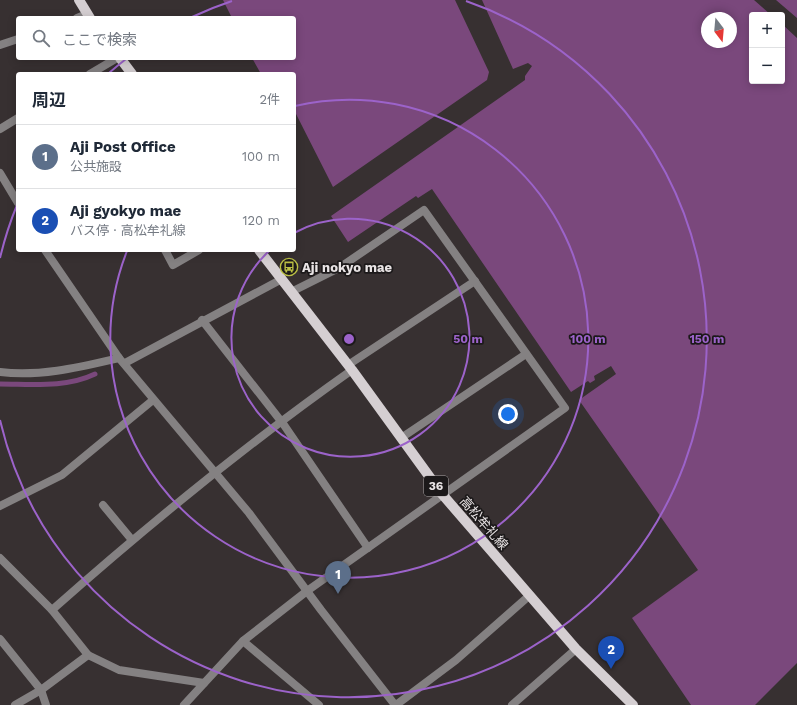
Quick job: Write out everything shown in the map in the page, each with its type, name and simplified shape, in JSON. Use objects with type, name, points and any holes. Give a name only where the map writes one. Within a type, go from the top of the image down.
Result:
[{"type":"main road","points":[[79,0],[84,16]]},
{"type":"main road","points":[[122,60],[130,72]]},
{"type":"main road","name":"高松牟礼線","points":[[261,252],[350,368],[442,494],[576,649],[633,705]]},
{"type":"street","points":[[0,45],[16,40]]},
{"type":"street","points":[[93,72],[114,60]]},
{"type":"street","points":[[0,129],[16,119]]},
{"type":"street","points":[[0,173],[16,200]]},
{"type":"street","points":[[184,705],[243,641],[307,591],[565,408],[424,210],[339,268],[291,292]]},
{"type":"street","points":[[46,252],[136,380],[249,513],[307,591],[396,705],[456,660],[530,595]]},
{"type":"street","points":[[166,252],[173,265],[196,252]]},
{"type":"street","points":[[0,372],[15,374],[52,372],[122,360],[282,278]]},
{"type":"street","points":[[52,610],[132,540],[280,421],[350,368],[475,282]]},
{"type":"street","points":[[202,320],[280,421],[368,548]]},
{"type":"street","points":[[401,438],[526,354]]},
{"type":"street","points":[[0,506],[62,475],[153,400]]},
{"type":"street","points":[[103,505],[132,540]]},
{"type":"street","points":[[0,558],[52,610],[88,655],[120,670],[204,683]]},
{"type":"street","points":[[0,639],[41,690],[46,705]]},
{"type":"street","points":[[243,641],[319,705]]},
{"type":"street","points":[[512,705],[576,649]]},
{"type":"street","points":[[15,705],[41,690],[88,655]]},
{"type":"shaded area","points":[[223,0],[455,0],[489,72],[487,80],[333,187],[296,114],[296,72],[260,72],[253,60],[296,60],[296,16],[231,16]]},
{"type":"shaded area","points":[[482,0],[797,0],[797,663],[755,705],[691,705],[632,618],[698,570],[579,400],[616,374],[611,366],[594,376],[595,380],[590,383],[588,381],[571,392],[432,189],[418,198],[416,196],[348,242],[331,216],[525,80],[525,76],[532,66],[528,63],[513,69]]},
{"type":"pier","points":[[754,0],[776,0],[797,18],[797,38],[785,27],[785,12],[768,12]]},
{"type":"waterway","points":[[0,384],[36,385],[60,383],[95,374]]},
{"type":"place","name":"Aji nokyo mae","points":[[289,267]]},
{"type":"place","name":"Aji Post Office","points":[[338,594]]},
{"type":"place","name":"Aji gyokyo mae","points":[[611,669]]}]
